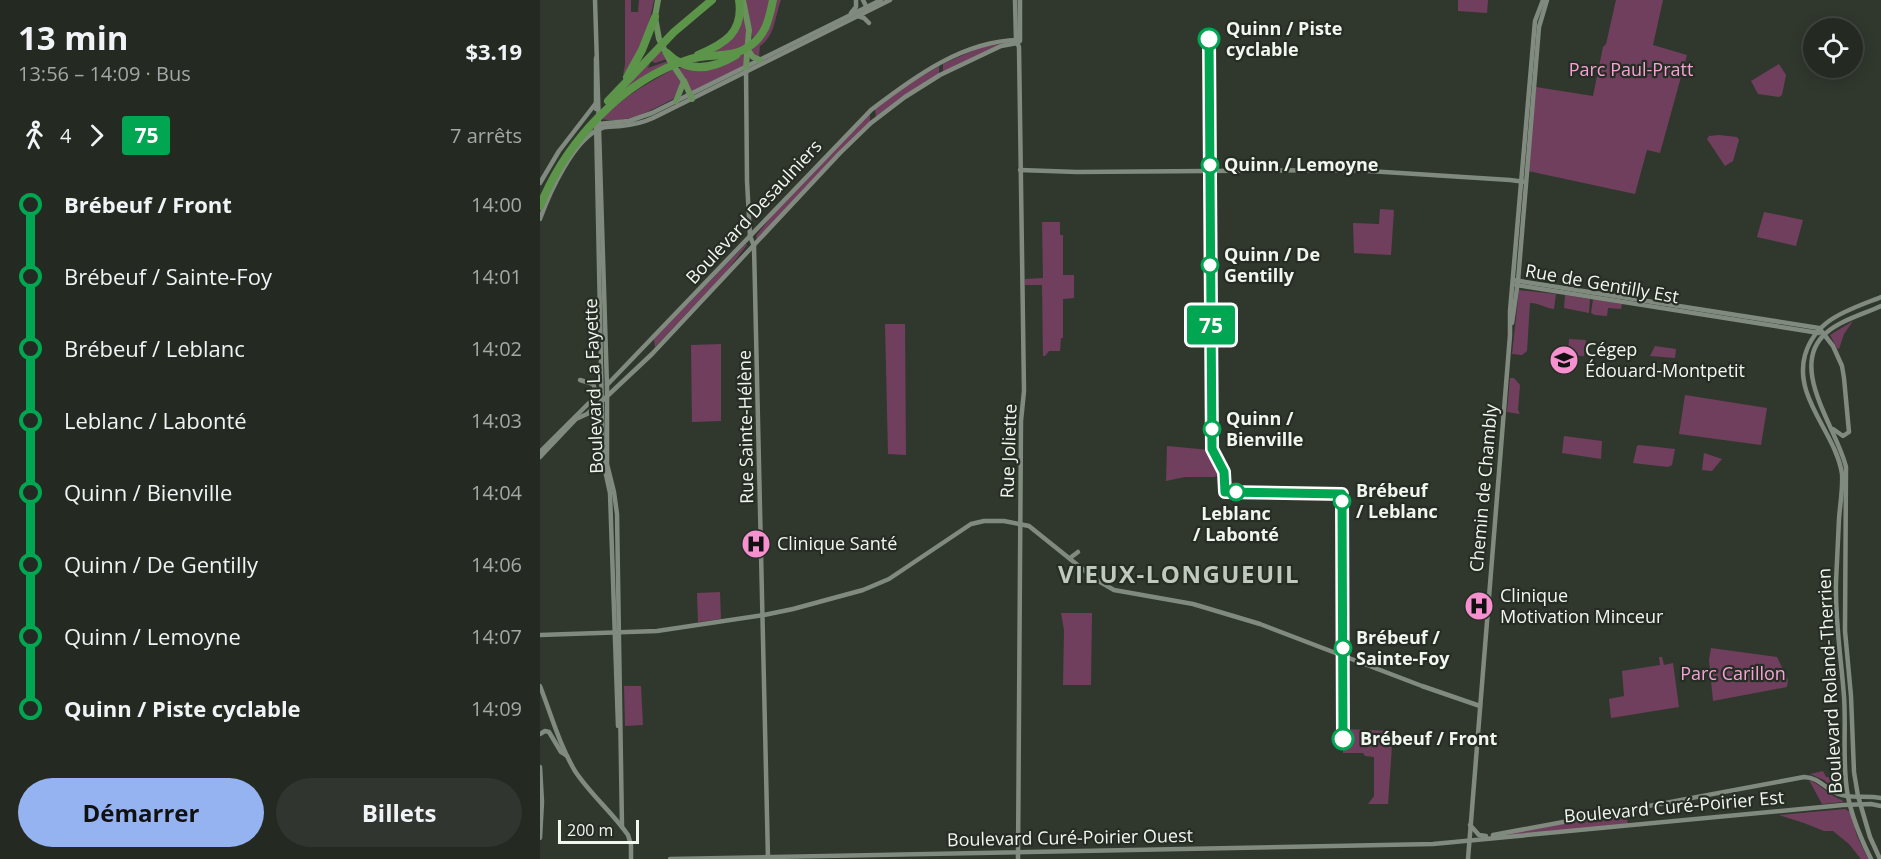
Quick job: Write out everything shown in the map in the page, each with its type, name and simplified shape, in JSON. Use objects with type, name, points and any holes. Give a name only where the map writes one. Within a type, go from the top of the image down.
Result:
[{"type":"highway","points":[[620,88],[680,26],[712,0]]},
{"type":"highway","points":[[540,194],[562,155],[616,100],[633,87],[717,47],[730,37],[738,20],[741,0]]},
{"type":"highway","points":[[663,47],[678,62],[700,68],[721,63],[749,48],[766,28],[773,0]]},
{"type":"highway","points":[[540,206],[562,164],[620,88],[640,53],[655,17]]},
{"type":"highway","points":[[691,58],[728,54],[749,48]]},
{"type":"main road","points":[[658,0],[655,17],[663,47],[691,97]]},
{"type":"main road","points":[[741,0],[748,27],[749,48],[746,69]]},
{"type":"main road","points":[[749,48],[753,57],[760,60]]},
{"type":"main road","points":[[676,101],[684,81]]},
{"type":"street","name":"Boulevard La Fayette","points":[[595,0],[607,386],[607,464],[617,514],[616,633]]},
{"type":"street","points":[[849,15],[860,0],[866,9]]},
{"type":"street","points":[[598,118],[645,121],[746,69],[858,16],[881,0]]},
{"type":"street","points":[[746,69],[849,15],[890,0]]},
{"type":"street","name":"Rue Joliette","points":[[1017,0],[1024,391],[1021,421],[1018,859]]},
{"type":"street","name":"Chemin de Chambly","points":[[1468,859],[1510,335],[1510,311],[1516,282],[1539,27],[1545,0]]},
{"type":"street","points":[[858,16],[869,23]]},
{"type":"street","name":"Boulevard Desaulniers","points":[[540,454],[543,446],[615,378],[871,110],[940,63],[979,46],[1018,41]]},
{"type":"street","name":"Boulevard Desaulniers","points":[[540,454],[576,420],[607,397],[652,354],[840,153],[871,123],[940,75],[1001,46],[1018,41]]},
{"type":"street","name":"Rue Sainte-Hélène","points":[[746,69],[750,236],[754,246],[768,858]]},
{"type":"street","points":[[540,183],[556,154],[598,118],[637,119],[676,101],[691,97]]},
{"type":"street","name":"Boulevard La Fayette","points":[[598,118],[603,461],[610,493],[621,825]]},
{"type":"street","points":[[540,219],[559,176],[598,118]]},
{"type":"street","points":[[586,139],[597,144]]},
{"type":"street","points":[[1020,170],[1077,172],[1353,170],[1524,182]]},
{"type":"street","name":"Rue de Gentilly Est","points":[[1516,282],[1818,331],[1824,335]]},
{"type":"street","points":[[1818,331],[1844,312],[1881,297]]},
{"type":"street","points":[[1831,427],[1844,436],[1848,433],[1849,424],[1842,366],[1833,346],[1824,335],[1838,325],[1881,306]]},
{"type":"street","name":"Boulevard Roland-Therrien","points":[[1818,331],[1805,356],[1803,380],[1812,405],[1835,450],[1842,476],[1836,586],[1844,698],[1845,759],[1850,805],[1857,829],[1871,859]]},
{"type":"street","name":"Boulevard Roland-Therrien","points":[[1824,335],[1814,352],[1811,377],[1844,458],[1847,475],[1845,631],[1857,796],[1870,837],[1880,859]]},
{"type":"street","points":[[606,375],[615,378]]},
{"type":"street","points":[[580,380],[591,382],[595,388],[588,403]]},
{"type":"street","points":[[593,408],[602,413]]},
{"type":"street","points":[[540,635],[657,631],[764,615],[823,601],[878,584],[975,523],[993,521],[1020,523],[1036,530],[1095,579],[1114,590],[1193,604],[1260,624],[1480,706]]},
{"type":"street","points":[[1070,558],[1078,552]]},
{"type":"street","points":[[540,686],[567,756],[582,779],[626,832],[630,841],[631,859]]},
{"type":"street","points":[[540,734],[545,731],[549,732],[561,752],[567,756]]},
{"type":"street","points":[[540,767],[542,806],[540,838]]},
{"type":"street","points":[[1470,840],[1804,777],[1818,780],[1831,791],[1848,796],[1881,798]]},
{"type":"street","name":"Boulevard Curé-Poirier Est","points":[[1470,840],[1860,804],[1881,806]]},
{"type":"street","points":[[1470,825],[1479,835],[1486,836]]},
{"type":"street","name":"Boulevard Curé-Poirier Ouest","points":[[670,859],[1423,844],[1470,840]]},
{"type":"green space","points":[[625,0],[631,0],[631,12],[638,12],[639,0],[654,0],[643,40],[623,75],[625,65]]},
{"type":"green space","points":[[746,0],[770,0],[763,27],[753,40]]},
{"type":"green space","points":[[776,0],[781,0],[774,25],[769,37],[760,46],[759,57],[757,57],[751,49]]},
{"type":"green space","points":[[1458,0],[1488,0],[1487,13],[1458,11]]},
{"type":"green space","name":"Parc Paul-Pratt","points":[[1616,0],[1663,0],[1653,45],[1687,55],[1660,153],[1647,150],[1635,194],[1528,171],[1536,87],[1593,96]]},
{"type":"green space","points":[[742,8],[745,12],[747,43],[738,50],[713,53],[723,46]]},
{"type":"green space","points":[[1000,44],[943,72],[943,64],[979,48]]},
{"type":"green space","points":[[660,49],[667,59],[655,63],[651,61],[648,68],[668,61],[670,65],[612,100]]},
{"type":"green space","points":[[746,52],[743,66],[691,92],[677,68],[722,65]]},
{"type":"green space","points":[[1779,64],[1786,75],[1782,95],[1779,97],[1758,94],[1751,81]]},
{"type":"green space","points":[[939,66],[939,75],[876,117],[875,109],[905,86]]},
{"type":"green space","points":[[674,69],[681,83],[673,99],[629,118],[602,119],[636,91]]},
{"type":"green space","points":[[870,112],[870,123],[757,239],[756,236],[778,208]]},
{"type":"green space","points":[[1709,136],[1737,137],[1739,140],[1733,161],[1725,166],[1707,139]]},
{"type":"green space","points":[[1380,209],[1394,210],[1391,255],[1354,253],[1353,223],[1379,224]]},
{"type":"green space","points":[[1764,212],[1803,220],[1796,246],[1757,237]]},
{"type":"green space","points":[[1042,222],[1060,222],[1060,235],[1063,235],[1063,275],[1074,275],[1074,298],[1063,299],[1063,338],[1061,338],[1060,351],[1049,351],[1045,356],[1043,356],[1042,285],[1025,285],[1025,279],[1043,278]]},
{"type":"green space","points":[[746,244],[726,272],[655,347],[654,339]]},
{"type":"green space","points":[[1519,290],[1556,294],[1554,309],[1530,303],[1527,351],[1522,355],[1512,354]]},
{"type":"green space","points":[[1565,295],[1590,299],[1589,313],[1564,308]]},
{"type":"green space","points":[[1593,299],[1622,304],[1621,309],[1608,308],[1607,316],[1595,315],[1591,313]]},
{"type":"green space","points":[[1853,321],[1844,334],[1839,349],[1837,348],[1830,335]]},
{"type":"green space","points":[[885,324],[905,324],[906,455],[888,454]]},
{"type":"green space","points":[[1569,339],[1586,340],[1584,356],[1568,355]]},
{"type":"green space","points":[[721,344],[721,421],[692,422],[691,345]]},
{"type":"green space","points":[[1655,346],[1676,349],[1675,358],[1650,356]]},
{"type":"green space","points":[[1510,378],[1514,378],[1520,385],[1518,410],[1520,414],[1507,412]]},
{"type":"green space","points":[[1685,395],[1767,408],[1761,445],[1679,434]]},
{"type":"green space","points":[[1564,436],[1602,441],[1601,459],[1562,453]]},
{"type":"green space","points":[[1639,445],[1675,449],[1672,465],[1668,467],[1633,463]]},
{"type":"green space","points":[[1167,446],[1210,450],[1219,475],[1185,477],[1166,481]]},
{"type":"green space","points":[[1704,453],[1722,459],[1712,471],[1702,470]]},
{"type":"green space","points":[[720,592],[721,619],[698,622],[697,593]]},
{"type":"green space","points":[[1061,613],[1092,613],[1091,685],[1063,685],[1064,630]]},
{"type":"green space","name":"Parc Carillon","points":[[1711,648],[1777,657],[1788,680],[1787,687],[1713,701],[1709,660]]},
{"type":"green space","points":[[1659,657],[1662,657],[1664,665],[1673,663],[1679,707],[1611,718],[1609,699],[1624,696],[1622,671],[1660,665]]},
{"type":"green space","points":[[624,686],[641,686],[643,725],[625,726]]},
{"type":"green space","points":[[1343,729],[1393,731],[1388,804],[1368,804],[1374,796],[1374,757],[1365,756],[1363,753],[1343,753]]},
{"type":"green space","points":[[1840,763],[1842,789],[1840,790],[1836,791],[1824,780],[1810,774],[1823,771],[1826,777],[1831,777]]},
{"type":"green space","points":[[1809,780],[1842,800],[1843,802],[1822,804]]},
{"type":"green space","points":[[1626,809],[1628,826],[1470,840]]},
{"type":"green space","points":[[1845,809],[1850,812],[1857,836],[1868,859],[1861,859],[1849,844],[1833,831],[1824,831],[1779,815]]},
{"type":"bus line","name":"75","points":[[1209,39],[1212,449],[1224,472],[1225,492],[1342,494],[1343,739]]},
{"type":"place","name":"Quinn / Piste cyclable","points":[[1209,39]]},
{"type":"place","name":"Quinn / Lemoyne","points":[[1210,165]]},
{"type":"place","name":"Quinn / De Gentilly","points":[[1210,265]]},
{"type":"place","name":"Cégep Édouard-Montpetit","points":[[1564,360]]},
{"type":"place","name":"Quinn / Bienville","points":[[1212,429]]},
{"type":"place","name":"Leblanc / Labonté","points":[[1236,492]]},
{"type":"place","name":"Brébeuf / Leblanc","points":[[1342,501]]},
{"type":"place","name":"Clinique Santé","points":[[756,544]]},
{"type":"place","name":"Clinique Motivation Minceur","points":[[1479,606]]},
{"type":"place","name":"Brébeuf / Sainte-Foy","points":[[1343,648]]},
{"type":"place","name":"Brébeuf / Front","points":[[1343,739]]},
{"type":"district","name":"VIEUX-LONGUEUIL","points":[[1179,575]]}]
